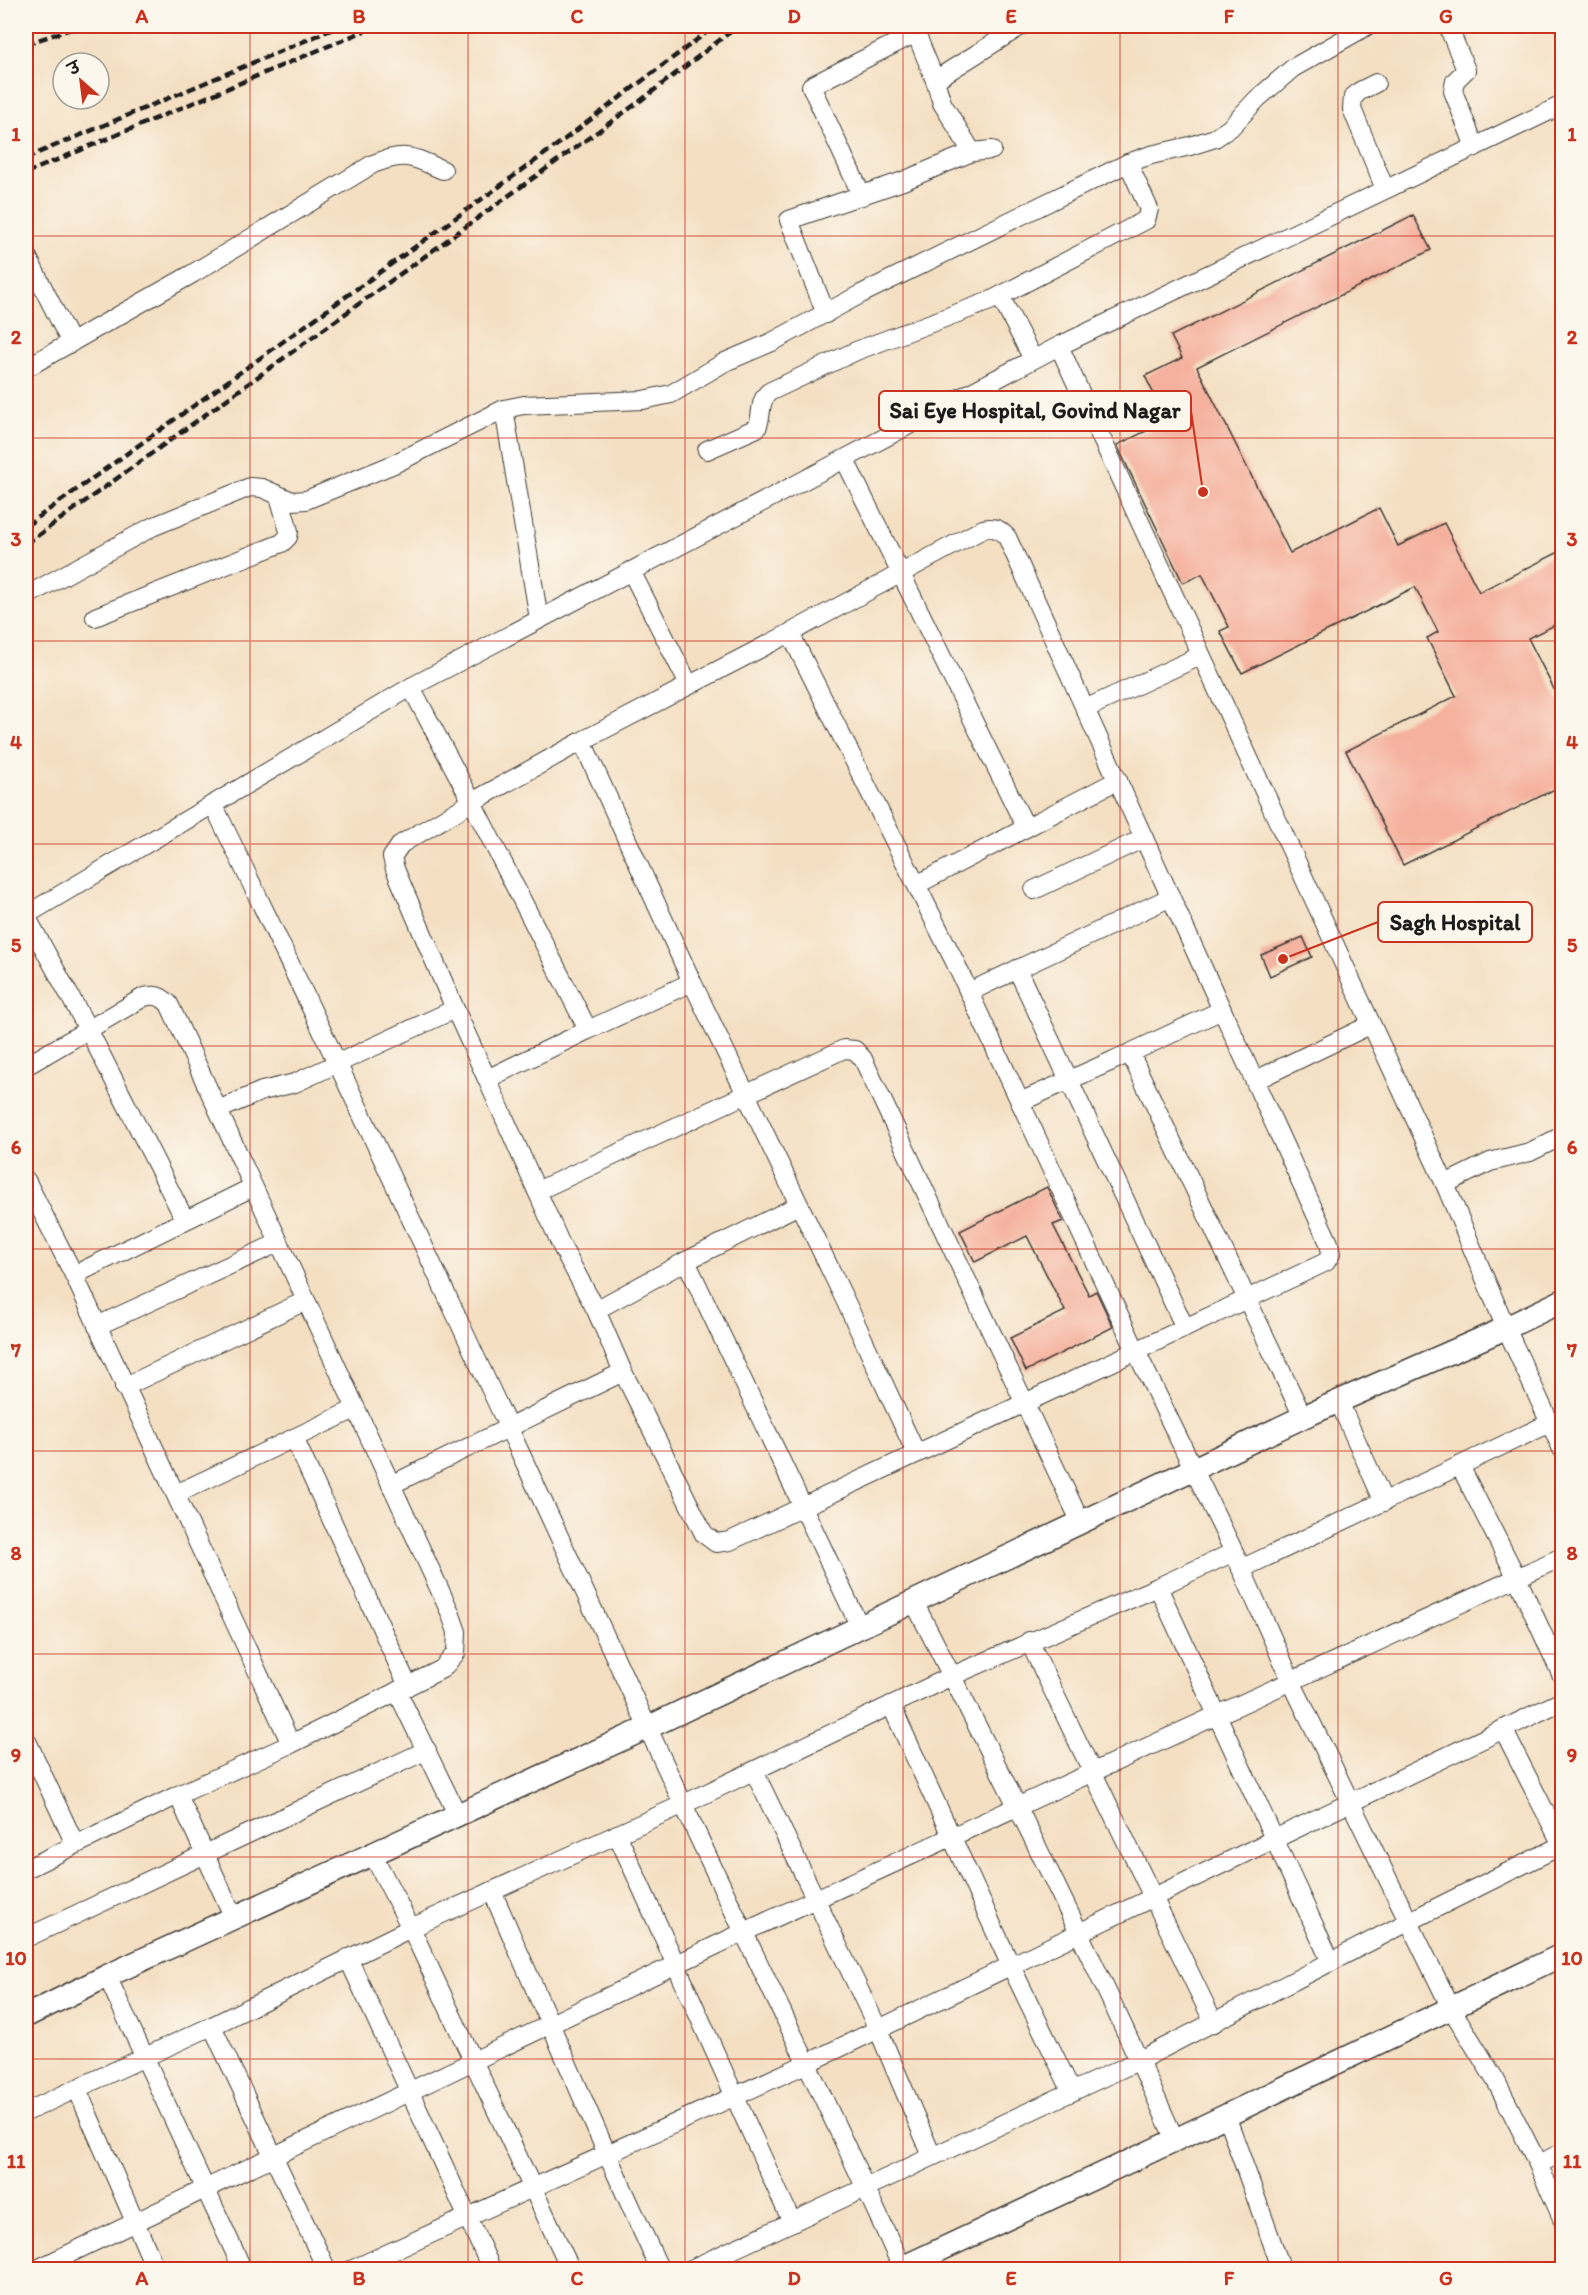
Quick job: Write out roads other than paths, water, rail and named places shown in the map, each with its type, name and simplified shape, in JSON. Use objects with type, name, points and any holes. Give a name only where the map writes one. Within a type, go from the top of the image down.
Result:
[{"type":"street","points":[[935,80],[1021,26]]},
{"type":"street","points":[[26,596],[152,527],[250,488],[262,488],[292,501],[306,500],[394,464],[504,409],[524,405],[656,398],[687,386],[725,362],[772,342],[871,288],[1128,163],[1215,138],[1230,128],[1257,99],[1293,68],[1367,26]]},
{"type":"street","points":[[1448,26],[1466,70],[1455,81],[1452,91],[1475,147]]},
{"type":"street","points":[[862,195],[811,86],[914,29],[935,80],[942,104],[972,152]]},
{"type":"street","points":[[1376,83],[1353,97],[1352,109],[1385,189]]},
{"type":"street","points":[[185,1220],[88,1029],[26,915],[411,687],[539,619],[845,460],[1033,359],[1563,105]]},
{"type":"street","points":[[826,314],[789,220],[903,181],[972,152],[992,150]]},
{"type":"street","points":[[26,368],[192,274],[372,164],[392,157],[409,156],[443,170]]},
{"type":"street","points":[[707,450],[757,428],[761,404],[769,392],[856,351],[1000,296],[1146,220],[1149,209],[1128,163]]},
{"type":"street","points":[[26,254],[70,343]]},
{"type":"street","points":[[1000,296],[1033,359]]},
{"type":"street","points":[[1059,346],[1445,1184],[1506,1328],[1563,1449]]},
{"type":"street","points":[[504,409],[539,619]]},
{"type":"street","points":[[845,460],[1026,828]]},
{"type":"street","points":[[95,617],[282,543],[288,537],[289,531],[279,496]]},
{"type":"street","points":[[993,527],[1007,537],[1256,1080],[1329,1244],[1330,1254],[1326,1262],[730,1541],[716,1543],[704,1534],[623,1372],[596,1310],[562,1247],[455,1010],[395,870],[392,857],[401,844],[472,802],[582,741],[790,633],[983,529],[993,527]]},
{"type":"street","points":[[631,571],[688,685]]},
{"type":"street","points":[[790,633],[918,884],[1192,1470],[1234,1552],[1292,1683],[1408,1922],[1451,2008],[1496,2081],[1563,2218]]},
{"type":"street","points":[[1085,709],[1200,656]]},
{"type":"street","points":[[411,687],[588,1030]]},
{"type":"street","points":[[582,741],[692,982],[916,1454]]},
{"type":"street","points":[[918,884],[1118,780]]},
{"type":"street","points":[[213,804],[339,1064],[510,1428],[744,1932],[866,2187],[901,2269],[1563,1955]]},
{"type":"street","points":[[1034,890],[1144,838]]},
{"type":"street","points":[[969,992],[1171,897]]},
{"type":"street","points":[[1017,969],[1185,1328]]},
{"type":"street","points":[[487,1079],[692,982]]},
{"type":"street","points":[[26,1066],[144,997],[153,995],[162,997],[169,1004],[450,1612],[457,1632],[456,1653],[442,1669],[291,1744],[178,1795],[26,1869]]},
{"type":"street","points":[[218,1110],[262,1090],[295,1083],[455,1010]]},
{"type":"street","points":[[1020,1102],[1222,1010]]},
{"type":"street","points":[[1256,1080],[1370,1025]]},
{"type":"street","points":[[537,1191],[844,1048],[855,1050],[863,1059],[1081,1523]]},
{"type":"street","points":[[1130,1053],[1303,1417]]},
{"type":"street","points":[[1445,1184],[1490,1162],[1530,1152],[1563,1136]]},
{"type":"street","points":[[26,1180],[74,1275],[291,1744]]},
{"type":"street","points":[[74,1275],[253,1187]]},
{"type":"street","points":[[596,1310],[686,1261],[799,1205]]},
{"type":"street","points":[[97,1326],[278,1243]]},
{"type":"street","points":[[686,1261],[860,1627]]},
{"type":"street","points":[[124,1387],[305,1301]]},
{"type":"street","points":[[26,2016],[107,1976],[649,1728],[1303,1417],[1563,1301]]},
{"type":"street","points":[[391,1485],[623,1372]]},
{"type":"street","points":[[1339,1402],[1384,1502]]},
{"type":"street","points":[[176,1494],[355,1409]]},
{"type":"street","points":[[1241,1569],[1550,1423]]},
{"type":"street","points":[[294,1438],[403,1688],[427,1750],[458,1815]]},
{"type":"street","points":[[1460,1466],[1517,1578],[1563,1676]]},
{"type":"street","points":[[26,2112],[212,2026],[411,1928],[684,1804],[952,1676],[1234,1552]]},
{"type":"street","points":[[35,2270],[744,1932],[1563,1557]]},
{"type":"street","points":[[1158,1587],[1331,1962]]},
{"type":"street","points":[[914,1602],[1018,1806],[1140,2060],[1175,2140]]},
{"type":"street","points":[[1029,1641],[1214,2023]]},
{"type":"street","points":[[351,2270],[808,2063],[1563,1701]]},
{"type":"street","points":[[891,1705],[1011,1966],[1072,2092]]},
{"type":"street","points":[[689,2270],[1140,2060],[1562,1845],[1503,1729]]},
{"type":"street","points":[[26,1739],[75,1844]]},
{"type":"street","points":[[26,1938],[427,1750]]},
{"type":"street","points":[[754,1771],[878,2029],[932,2156]]},
{"type":"street","points":[[178,1795],[234,1918]]},
{"type":"street","points":[[617,1834],[733,2096],[792,2222]]},
{"type":"street","points":[[374,1855],[411,1928],[571,2270]]},
{"type":"street","points":[[492,1891],[660,2270]]},
{"type":"street","points":[[348,1958],[411,2090],[492,2270]]},
{"type":"street","points":[[107,1976],[243,2270]]},
{"type":"street","points":[[212,2026],[327,2270]]},
{"type":"street","points":[[77,2089],[156,2270]]},
{"type":"street","points":[[1226,2115],[1282,2270]]},
{"type":"street","points":[[1538,2164],[1563,2153]]},
{"type":"railway","points":[[26,28],[34,26]]},
{"type":"railway","points":[[26,44],[80,26]]},
{"type":"railway","points":[[26,158],[340,26]]},
{"type":"railway","points":[[26,173],[376,26]]},
{"type":"railway","points":[[26,526],[553,148],[715,26]]},
{"type":"railway","points":[[26,544],[640,101],[738,26]]},
{"type":"place","name":"Sai Eye Hospital, Govind Nagar","points":[[1203,492]]},
{"type":"place","name":"Sagh Hospital","points":[[1283,959]]}]
